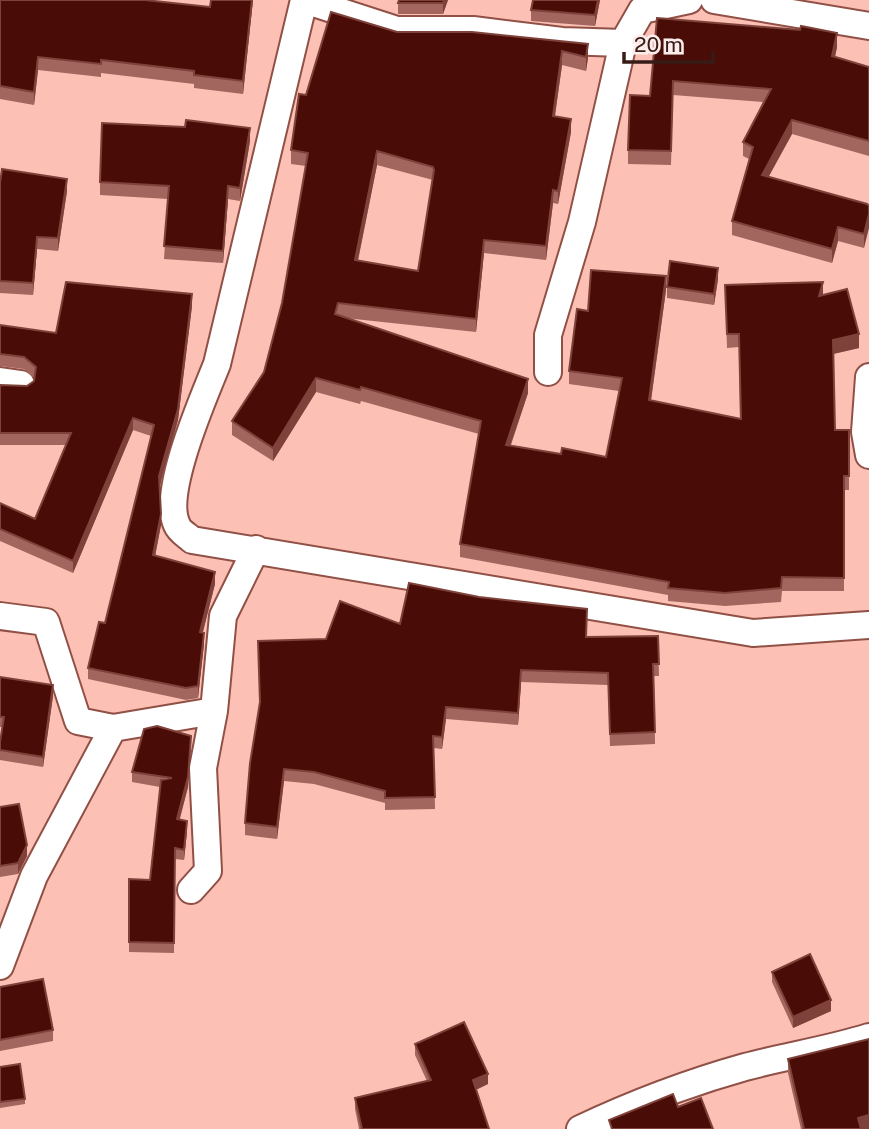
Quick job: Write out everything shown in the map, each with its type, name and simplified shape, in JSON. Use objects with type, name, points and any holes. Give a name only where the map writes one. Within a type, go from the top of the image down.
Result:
[{"type":"street","points":[[623,43],[562,41],[473,30],[397,30],[304,0],[217,364],[195,417],[172,501],[177,526],[192,540],[753,634],[869,625]]},
{"type":"street","points":[[548,372],[548,335],[582,222],[623,43],[642,10],[689,0]]},
{"type":"street","points":[[714,0],[869,26]]},
{"type":"street","points":[[869,377],[865,432],[869,455]]},
{"type":"street","points":[[191,890],[208,871],[203,768],[214,711],[223,616],[256,549]]},
{"type":"street","points":[[0,616],[46,622],[78,721],[113,728],[214,711]]},
{"type":"street","points":[[0,966],[34,876],[113,728]]},
{"type":"street","points":[[580,1129],[635,1103],[678,1088],[744,1068],[869,1037]]},
{"type":"building","points":[[0,0],[145,0],[210,7],[211,0],[252,0],[243,81],[194,75],[194,71],[101,60],[101,64],[38,57],[34,92],[0,86]]},
{"type":"building","points":[[399,0],[444,0],[443,3],[398,3]]},
{"type":"building","points":[[533,0],[598,0],[595,15],[531,10]]},
{"type":"building","points":[[331,12],[397,32],[472,32],[588,44],[586,57],[562,51],[553,116],[571,119],[558,191],[553,190],[546,246],[484,240],[476,319],[338,303],[335,314],[528,379],[506,445],[561,454],[562,448],[606,457],[622,378],[569,371],[577,309],[588,311],[591,270],[666,276],[649,400],[741,419],[739,334],[727,334],[725,285],[823,282],[819,296],[847,289],[859,334],[833,340],[835,430],[849,430],[849,476],[844,476],[844,578],[782,577],[781,588],[725,593],[668,588],[669,582],[460,544],[481,421],[361,387],[360,390],[316,378],[273,448],[232,421],[264,372],[282,303],[308,153],[291,150],[299,94],[306,95]],"holes":[[[377,151],[433,167],[418,271],[355,260]]]},
{"type":"building","points":[[657,18],[800,30],[801,26],[837,33],[832,56],[869,67],[869,141],[792,120],[762,175],[867,204],[869,214],[864,234],[838,227],[832,249],[732,221],[753,147],[743,142],[771,89],[673,81],[671,151],[628,150],[630,95],[650,96]]},
{"type":"building","points":[[186,120],[250,128],[240,188],[228,186],[223,251],[164,246],[169,186],[100,182],[102,123],[185,127]]},
{"type":"building","points":[[2,169],[67,179],[58,238],[37,237],[33,283],[0,281]]},
{"type":"building","points":[[670,261],[718,268],[714,294],[667,287]]},
{"type":"building","points":[[66,282],[192,294],[178,409],[159,476],[161,514],[153,555],[215,572],[200,632],[204,633],[198,686],[186,688],[88,668],[99,622],[105,623],[154,425],[133,418],[73,561],[0,529],[0,503],[35,519],[71,433],[0,433],[0,385],[27,386],[34,381],[36,367],[24,357],[0,354],[0,325],[56,333]]},
{"type":"building","points":[[409,583],[479,597],[587,609],[586,637],[658,636],[659,664],[653,664],[655,732],[610,734],[608,673],[521,670],[518,713],[446,707],[442,737],[433,736],[435,797],[385,798],[385,791],[314,772],[284,769],[277,827],[245,823],[250,763],[260,702],[258,641],[326,639],[340,601],[400,624]]},
{"type":"building","points":[[0,677],[53,685],[43,757],[0,750],[4,717],[0,717]]},
{"type":"building","points":[[157,726],[191,736],[188,777],[177,819],[187,821],[184,850],[175,848],[174,943],[129,942],[129,879],[150,880],[161,780],[172,778],[132,772],[144,729]]},
{"type":"building","points":[[19,804],[27,845],[18,863],[0,866],[0,807]]},
{"type":"building","points":[[810,954],[831,1000],[793,1017],[772,972]]},
{"type":"building","points":[[43,979],[53,1030],[0,1040],[0,987]]},
{"type":"building","points":[[464,1022],[488,1074],[473,1080],[489,1129],[362,1129],[355,1098],[431,1080],[415,1044]]},
{"type":"building","points":[[869,1039],[869,1115],[858,1118],[861,1129],[804,1129],[788,1059]]},
{"type":"building","points":[[20,1064],[25,1099],[0,1102],[0,1067]]},
{"type":"building","points":[[673,1094],[678,1107],[701,1098],[713,1129],[612,1129],[609,1120]]}]
